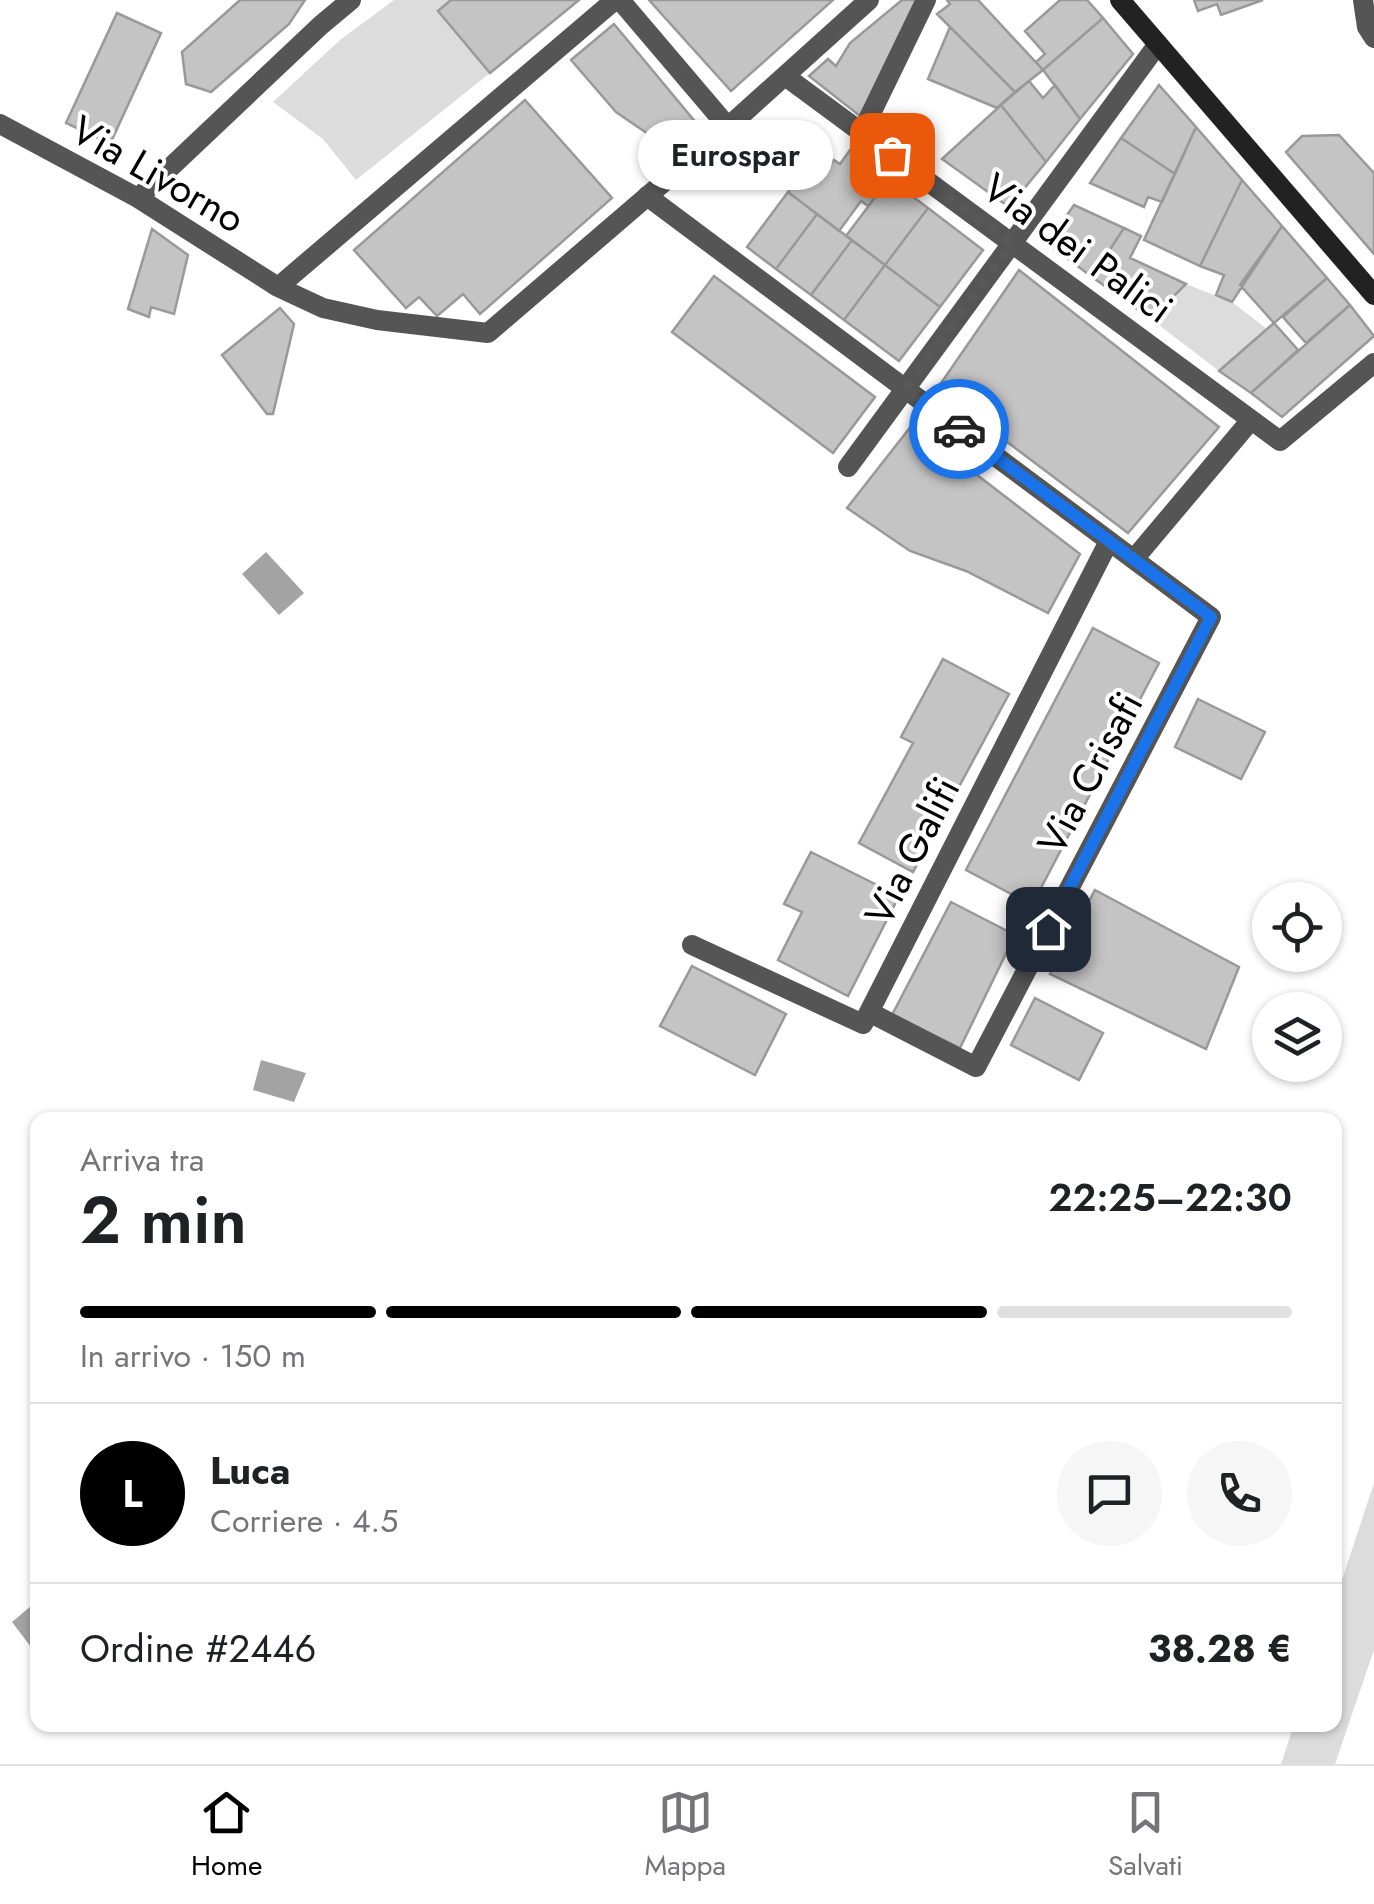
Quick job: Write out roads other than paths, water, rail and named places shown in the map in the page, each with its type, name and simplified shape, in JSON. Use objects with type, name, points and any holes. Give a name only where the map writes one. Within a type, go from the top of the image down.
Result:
[{"type":"street","points":[[138,198],[321,24],[352,0]]},
{"type":"street","points":[[278,288],[618,0],[728,127]]},
{"type":"street","name":"Via Livorno","points":[[0,124],[138,198],[278,288],[324,308],[377,320],[488,333],[869,0]]},
{"type":"street","points":[[862,132],[926,0]]},
{"type":"street","points":[[1120,0],[1374,295]]},
{"type":"street","points":[[1363,0],[1367,27],[1374,38]]},
{"type":"street","points":[[848,467],[1158,44]]},
{"type":"street","name":"Via dei Palici","points":[[785,76],[1280,442],[1374,364]]},
{"type":"street","points":[[647,196],[1134,560],[1251,420]]},
{"type":"street","name":"Via Galifi","points":[[870,1012],[1110,541]]},
{"type":"street","name":"Via Crisafi","points":[[870,1012],[976,1068],[1211,617],[1134,560]]},
{"type":"street","points":[[692,945],[862,1024],[870,1012]]},
{"type":"place","name":"Eurospar","points":[[892,155]]}]
